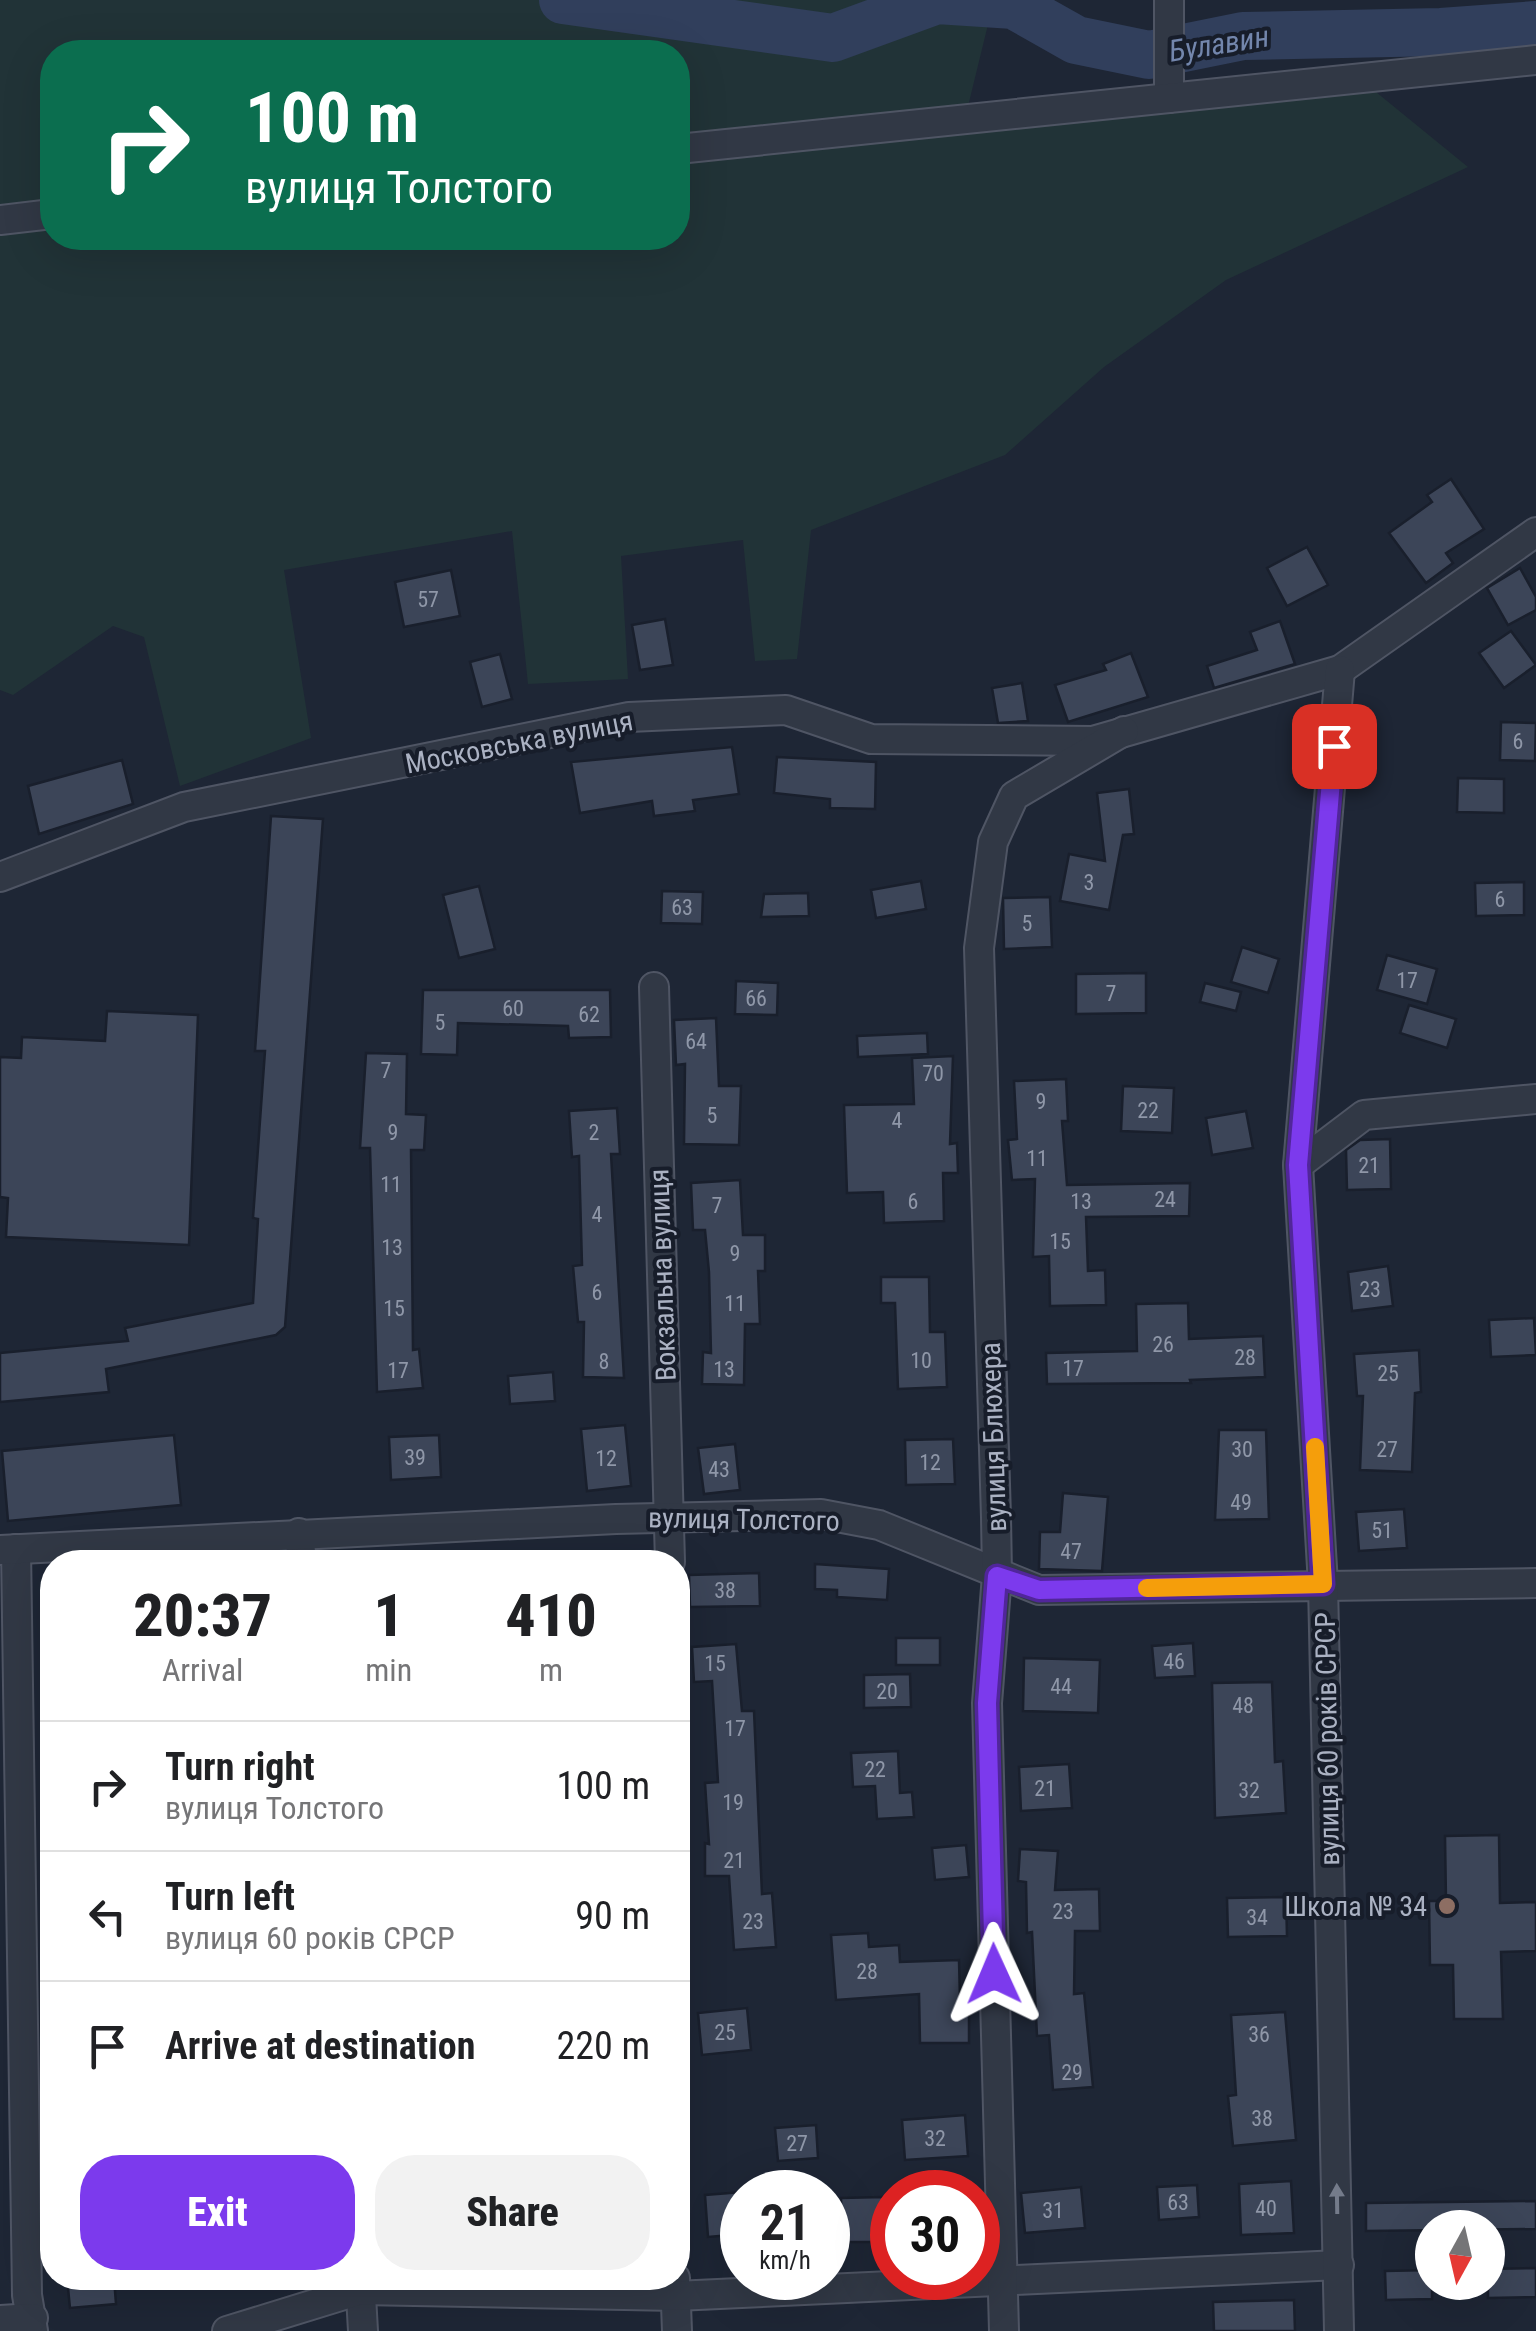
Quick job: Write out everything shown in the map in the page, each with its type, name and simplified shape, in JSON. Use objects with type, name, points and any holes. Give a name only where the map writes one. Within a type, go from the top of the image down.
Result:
[{"type":"street","points":[[1169,6],[1169,87]]},
{"type":"street","points":[[690,147],[1169,87],[1536,60]]},
{"type":"street","points":[[0,220],[40,215]]},
{"type":"street","name":"Московська вулиця","points":[[0,877],[184,807],[630,717],[786,710],[872,740],[1093,740],[1340,670],[1536,532]]},
{"type":"street","name":"вулиця 60 років СРСР","points":[[1339,2331],[1323,1584],[1298,1165],[1340,670]]},
{"type":"street","name":"вулиця Блюхера","points":[[1004,2331],[987,1703],[997,1576],[978,948],[994,842],[1014,796],[1124,732]]},
{"type":"street","name":"Вокзальна вулиця","points":[[654,988],[670,1550]]},
{"type":"street","points":[[1298,1165],[1364,1114],[1536,1099]]},
{"type":"street","name":"вулиця Толстого","points":[[8,1549],[670,1517],[821,1514],[880,1525],[1039,1590],[1536,1582]]},
{"type":"street","points":[[299,1533],[301,1550]]},
{"type":"street","points":[[0,2320],[33,2324],[27,2276],[8,1549]]},
{"type":"street","points":[[690,2287],[1002,2283],[1339,2264]]},
{"type":"street","points":[[226,2331],[343,2290]]},
{"type":"street","points":[[360,2290],[363,2331]]},
{"type":"street","points":[[676,2290],[677,2331]]},
{"type":"shaded area","points":[[0,0],[994,0],[961,135],[1376,92],[1468,167],[1226,280],[1104,367],[1005,455],[811,530],[797,659],[755,661],[743,540],[621,556],[628,679],[528,684],[512,531],[284,570],[311,738],[180,786],[144,637],[113,626],[13,695],[0,690]]},
{"type":"building","points":[[1451,479],[1484,529],[1446,553],[1453,563],[1426,583],[1389,533],[1432,502],[1427,495]]},
{"type":"building","points":[[1307,547],[1328,585],[1287,606],[1267,568]]},
{"type":"building","points":[[1520,568],[1536,597],[1536,610],[1508,625],[1487,588]]},
{"type":"building","points":[[451,570],[460,616],[404,627],[395,582]]},
{"type":"building","points":[[665,619],[673,665],[640,670],[632,625]]},
{"type":"building","points":[[1280,621],[1295,664],[1214,688],[1207,666],[1257,650],[1250,632]]},
{"type":"building","points":[[1511,631],[1536,665],[1504,688],[1479,653]]},
{"type":"building","points":[[1131,653],[1148,697],[1068,722],[1055,685],[1106,670],[1103,664]]},
{"type":"building","points":[[500,654],[512,699],[482,707],[470,662]]},
{"type":"building","points":[[1022,683],[1028,721],[998,723],[992,688]]},
{"type":"building","points":[[1501,722],[1536,723],[1535,761],[1500,760]]},
{"type":"building","points":[[732,747],[739,794],[693,800],[695,811],[654,816],[652,801],[580,813],[571,762]]},
{"type":"building","points":[[777,757],[876,762],[875,809],[830,808],[830,799],[774,793]]},
{"type":"building","points":[[122,760],[133,804],[39,834],[28,786]]},
{"type":"building","points":[[1458,778],[1504,779],[1504,813],[1457,812]]},
{"type":"building","points":[[1129,789],[1134,834],[1123,835],[1109,910],[1060,901],[1069,854],[1105,861],[1097,793]]},
{"type":"building","points":[[271,816],[323,819],[285,1327],[276,1335],[106,1369],[109,1392],[0,1402],[0,1353],[128,1341],[125,1328],[253,1303],[258,1219],[253,1218],[265,1051],[255,1051]]},
{"type":"building","points":[[921,881],[926,909],[876,918],[871,890]]},
{"type":"building","points":[[1524,882],[1524,915],[1476,916],[1475,883]]},
{"type":"building","points":[[479,886],[495,949],[459,958],[443,895]]},
{"type":"building","points":[[662,891],[703,892],[702,924],[661,923]]},
{"type":"building","points":[[808,893],[809,916],[761,917],[764,894]]},
{"type":"building","points":[[1050,897],[1052,947],[1004,949],[1003,898]]},
{"type":"building","points":[[1242,947],[1279,959],[1268,993],[1231,982]]},
{"type":"building","points":[[1387,955],[1437,969],[1427,1004],[1377,990]]},
{"type":"building","points":[[1146,973],[1146,1013],[1076,1014],[1076,974]]},
{"type":"building","points":[[736,981],[778,983],[777,1015],[735,1014]]},
{"type":"building","points":[[1205,983],[1241,992],[1236,1011],[1200,1002]]},
{"type":"building","points":[[423,990],[610,990],[611,1037],[569,1038],[568,1026],[458,1023],[457,1055],[421,1054]]},
{"type":"building","points":[[1409,1005],[1456,1019],[1447,1048],[1400,1033]]},
{"type":"building","points":[[107,1011],[198,1015],[189,1245],[6,1237],[8,1198],[0,1197],[0,1057],[21,1058],[22,1037],[105,1041]]},
{"type":"building","points":[[716,1018],[719,1086],[741,1086],[739,1145],[684,1144],[685,1064],[676,1065],[674,1020]]},
{"type":"building","points":[[927,1033],[928,1054],[858,1057],[857,1036]]},
{"type":"building","points":[[366,1053],[407,1054],[406,1114],[426,1115],[424,1150],[411,1150],[413,1350],[419,1349],[423,1388],[377,1392],[370,1148],[360,1148]]},
{"type":"building","points":[[953,1056],[950,1144],[957,1143],[958,1173],[943,1173],[944,1221],[884,1223],[883,1192],[847,1193],[844,1105],[914,1104],[912,1058]]},
{"type":"building","points":[[1066,1079],[1068,1121],[1062,1121],[1067,1185],[1190,1183],[1189,1216],[1086,1217],[1088,1271],[1105,1270],[1106,1305],[1050,1306],[1049,1256],[1033,1257],[1035,1179],[1012,1180],[1008,1140],[1017,1139],[1014,1081]]},
{"type":"building","points":[[1123,1086],[1174,1088],[1172,1133],[1121,1131]]},
{"type":"building","points":[[617,1108],[620,1154],[611,1154],[624,1378],[583,1377],[584,1322],[578,1322],[573,1266],[582,1265],[579,1156],[572,1157],[569,1111]]},
{"type":"building","points":[[1246,1111],[1253,1148],[1212,1155],[1206,1118]]},
{"type":"building","points":[[1390,1139],[1391,1189],[1347,1190],[1346,1150],[1360,1140]]},
{"type":"building","points":[[740,1180],[743,1235],[765,1235],[765,1271],[758,1271],[760,1324],[745,1324],[744,1385],[702,1384],[703,1352],[711,1353],[709,1272],[705,1230],[693,1230],[691,1183]]},
{"type":"building","points":[[1388,1266],[1393,1306],[1352,1311],[1348,1272]]},
{"type":"building","points":[[881,1277],[929,1277],[930,1332],[945,1332],[947,1387],[898,1389],[895,1303],[881,1303]]},
{"type":"building","points":[[1188,1303],[1189,1339],[1263,1336],[1265,1377],[1190,1380],[1191,1383],[1047,1384],[1046,1353],[1137,1351],[1136,1304]]},
{"type":"building","points":[[1534,1318],[1536,1355],[1491,1357],[1489,1320]]},
{"type":"building","points":[[1419,1350],[1421,1392],[1415,1393],[1412,1472],[1360,1470],[1363,1396],[1357,1396],[1354,1354]]},
{"type":"building","points":[[553,1372],[555,1401],[510,1404],[508,1376]]},
{"type":"building","points":[[625,1425],[631,1486],[587,1491],[581,1429]]},
{"type":"building","points":[[1219,1430],[1266,1430],[1269,1519],[1215,1520]]},
{"type":"building","points":[[174,1435],[181,1505],[8,1521],[2,1451]]},
{"type":"building","points":[[439,1435],[441,1477],[391,1480],[389,1437]]},
{"type":"building","points":[[953,1439],[955,1484],[906,1485],[905,1440]]},
{"type":"building","points":[[735,1444],[740,1490],[704,1494],[698,1448]]},
{"type":"building","points":[[1063,1493],[1108,1497],[1102,1571],[1039,1569],[1040,1532],[1060,1532]]},
{"type":"building","points":[[1404,1509],[1407,1548],[1359,1551],[1356,1512]]},
{"type":"building","points":[[815,1564],[889,1569],[887,1600],[837,1597],[837,1590],[815,1589]]},
{"type":"building","points":[[759,1573],[760,1606],[690,1607],[690,1575]]},
{"type":"building","points":[[896,1638],[940,1638],[940,1665],[896,1665]]},
{"type":"building","points":[[1193,1643],[1195,1676],[1155,1678],[1152,1646]]},
{"type":"building","points":[[736,1644],[742,1711],[754,1711],[762,1894],[772,1893],[776,1947],[734,1950],[729,1876],[705,1876],[705,1843],[709,1844],[705,1783],[718,1782],[712,1681],[694,1682],[692,1647]]},
{"type":"building","points":[[1024,1658],[1100,1660],[1098,1713],[1023,1711]]},
{"type":"building","points":[[910,1674],[911,1707],[864,1708],[864,1675]]},
{"type":"building","points":[[1272,1682],[1275,1762],[1283,1761],[1286,1813],[1215,1818],[1212,1683]]},
{"type":"building","points":[[898,1751],[900,1793],[912,1792],[914,1817],[877,1819],[875,1786],[853,1787],[851,1753]]},
{"type":"building","points":[[1069,1764],[1072,1808],[1021,1811],[1019,1767]]},
{"type":"building","points":[[1499,1835],[1500,1903],[1536,1902],[1536,1951],[1501,1952],[1503,2019],[1454,2019],[1453,1965],[1430,1965],[1429,1901],[1446,1901],[1445,1836]]},
{"type":"building","points":[[966,1845],[969,1877],[935,1880],[932,1848]]},
{"type":"building","points":[[1020,1849],[1058,1851],[1055,1890],[1099,1889],[1100,1931],[1075,1931],[1074,1994],[1084,1993],[1093,2087],[1053,2090],[1049,2035],[1037,2036],[1026,1882],[1018,1881]]},
{"type":"building","points":[[1286,1897],[1287,1936],[1228,1937],[1227,1898]]},
{"type":"building","points":[[868,1933],[869,1947],[899,1945],[900,1962],[959,1960],[960,1999],[969,1999],[969,2043],[920,2043],[919,1994],[836,2000],[831,1935]]},
{"type":"building","points":[[747,2008],[751,2050],[702,2055],[698,2013]]},
{"type":"building","points":[[1285,2012],[1296,2140],[1233,2146],[1228,2096],[1236,2095],[1231,2015]]},
{"type":"building","points":[[965,2115],[968,2156],[905,2160],[902,2120]]},
{"type":"building","points":[[816,2125],[818,2158],[778,2161],[775,2128]]},
{"type":"building","points":[[1291,2181],[1294,2233],[1241,2235],[1239,2184]]},
{"type":"building","points":[[1197,2185],[1199,2217],[1159,2220],[1157,2187]]},
{"type":"building","points":[[1081,2187],[1085,2228],[1025,2233],[1021,2193]]},
{"type":"building","points":[[720,2194],[720,2236],[708,2237],[705,2195]]},
{"type":"building","points":[[870,2197],[870,2242],[850,2242],[850,2198]]},
{"type":"building","points":[[1536,2201],[1536,2229],[1505,2229],[1505,2210],[1415,2210],[1415,2230],[1366,2231],[1366,2203]]},
{"type":"building","points":[[1536,2268],[1536,2297],[1505,2298],[1505,2269]]},
{"type":"building","points":[[1415,2270],[1415,2299],[1386,2300],[1385,2271]]},
{"type":"building","points":[[68,2290],[115,2290],[116,2304],[70,2308]]},
{"type":"building","points":[[1294,2300],[1295,2331],[1214,2331],[1213,2302]]},
{"type":"waterway","name":"Булавин","points":[[563,0],[833,38],[937,0],[1014,5],[1076,40],[1149,55],[1243,36],[1441,32],[1536,25]]},
{"type":"slow traffic","points":[[1147,1588],[1323,1584],[1315,1447]]},
{"type":"place","name":"Школа № 34","points":[[1447,1906]]},
{"type":"route","points":[[994,1974],[987,1703],[997,1576],[1039,1590],[1323,1584],[1298,1165],[1334,746]]}]
